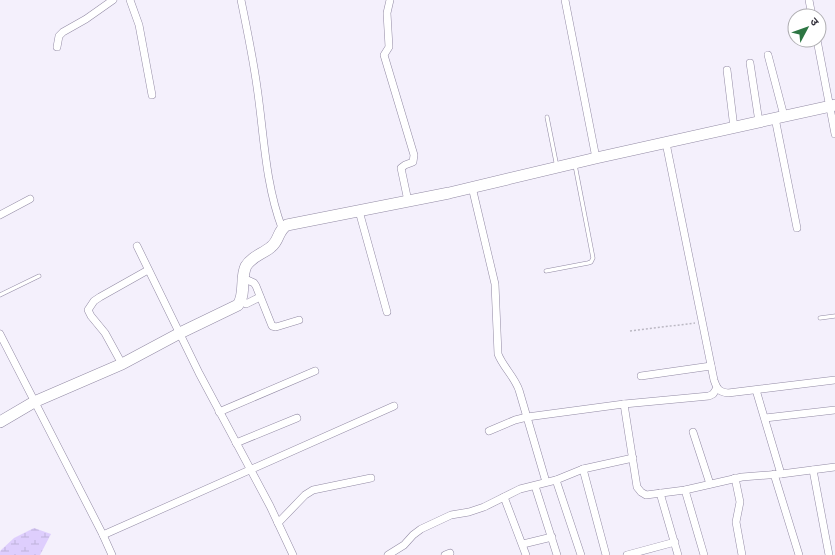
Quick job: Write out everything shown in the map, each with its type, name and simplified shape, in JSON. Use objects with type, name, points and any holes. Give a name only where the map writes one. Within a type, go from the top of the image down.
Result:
[{"type":"street","points":[[57,47],[59,36],[62,32],[86,19],[113,0]]},
{"type":"street","points":[[130,0],[139,25],[152,95]]},
{"type":"street","points":[[241,0],[257,87],[267,168],[273,200],[282,228]]},
{"type":"street","points":[[390,0],[387,13],[389,47],[384,55],[414,155],[413,162],[401,168],[408,201]]},
{"type":"street","points":[[565,0],[596,158]]},
{"type":"street","points":[[819,48],[832,106],[835,134]]},
{"type":"street","points":[[768,55],[797,228]]},
{"type":"street","points":[[750,63],[759,122]]},
{"type":"street","points":[[727,70],[734,128]]},
{"type":"street","points":[[0,422],[34,402],[122,364],[180,333],[238,306],[242,300],[243,278],[246,266],[252,258],[270,248],[275,243],[282,228],[287,225],[449,193],[596,158],[832,106]]},
{"type":"street","points":[[666,143],[711,366],[717,388],[721,392],[728,393],[835,380]]},
{"type":"street","points":[[472,187],[495,284],[498,354],[500,360],[515,379],[546,482]]},
{"type":"street","points":[[0,216],[30,199]]},
{"type":"street","points":[[359,211],[387,312]]},
{"type":"street","points":[[137,246],[236,444],[278,523],[292,555]]},
{"type":"street","points":[[122,364],[103,330],[88,312],[89,307],[100,297],[148,270]]},
{"type":"street","points":[[243,278],[254,283],[272,326],[276,327],[299,320]]},
{"type":"street","points":[[242,300],[243,303],[246,304],[260,297]]},
{"type":"street","points":[[0,334],[103,534],[112,555]]},
{"type":"street","points":[[641,376],[711,366]]},
{"type":"street","points":[[220,412],[315,371]]},
{"type":"street","points":[[489,431],[527,417],[624,404],[709,396],[713,394],[717,388]]},
{"type":"street","points":[[756,390],[765,418],[799,555]]},
{"type":"street","points":[[624,404],[637,487],[646,495],[686,490],[735,478],[835,467]]},
{"type":"street","points":[[103,534],[394,406]]},
{"type":"street","points":[[765,418],[834,411],[835,419]]},
{"type":"street","points":[[236,444],[298,418]]},
{"type":"street","points":[[693,432],[710,484]]},
{"type":"street","points":[[388,555],[404,545],[413,535],[427,526],[451,515],[477,510],[520,489],[556,480],[583,469],[633,458]]},
{"type":"street","points":[[583,469],[606,555]]},
{"type":"street","points":[[813,470],[829,555]]},
{"type":"street","points":[[278,523],[305,495],[312,490],[371,478]]},
{"type":"street","points":[[735,478],[740,502],[736,515],[736,522],[742,555]]},
{"type":"street","points":[[556,480],[581,555]]},
{"type":"street","points":[[535,486],[557,555]]},
{"type":"street","points":[[686,490],[704,555]]},
{"type":"street","points":[[660,493],[678,555]]},
{"type":"street","points":[[504,497],[526,555]]},
{"type":"street","points":[[523,544],[552,537]]},
{"type":"street","points":[[627,555],[675,542]]},
{"type":"lane","points":[[547,117],[557,168]]},
{"type":"lane","points":[[546,271],[588,263],[591,262],[593,258],[575,164]]},
{"type":"lane","points":[[0,295],[39,276]]},
{"type":"lane","points":[[820,318],[835,316]]},
{"type":"path","points":[[630,331],[703,322]]},
{"type":"green space","points":[[34,528],[51,534],[40,555],[0,555],[0,551],[14,538]]}]
